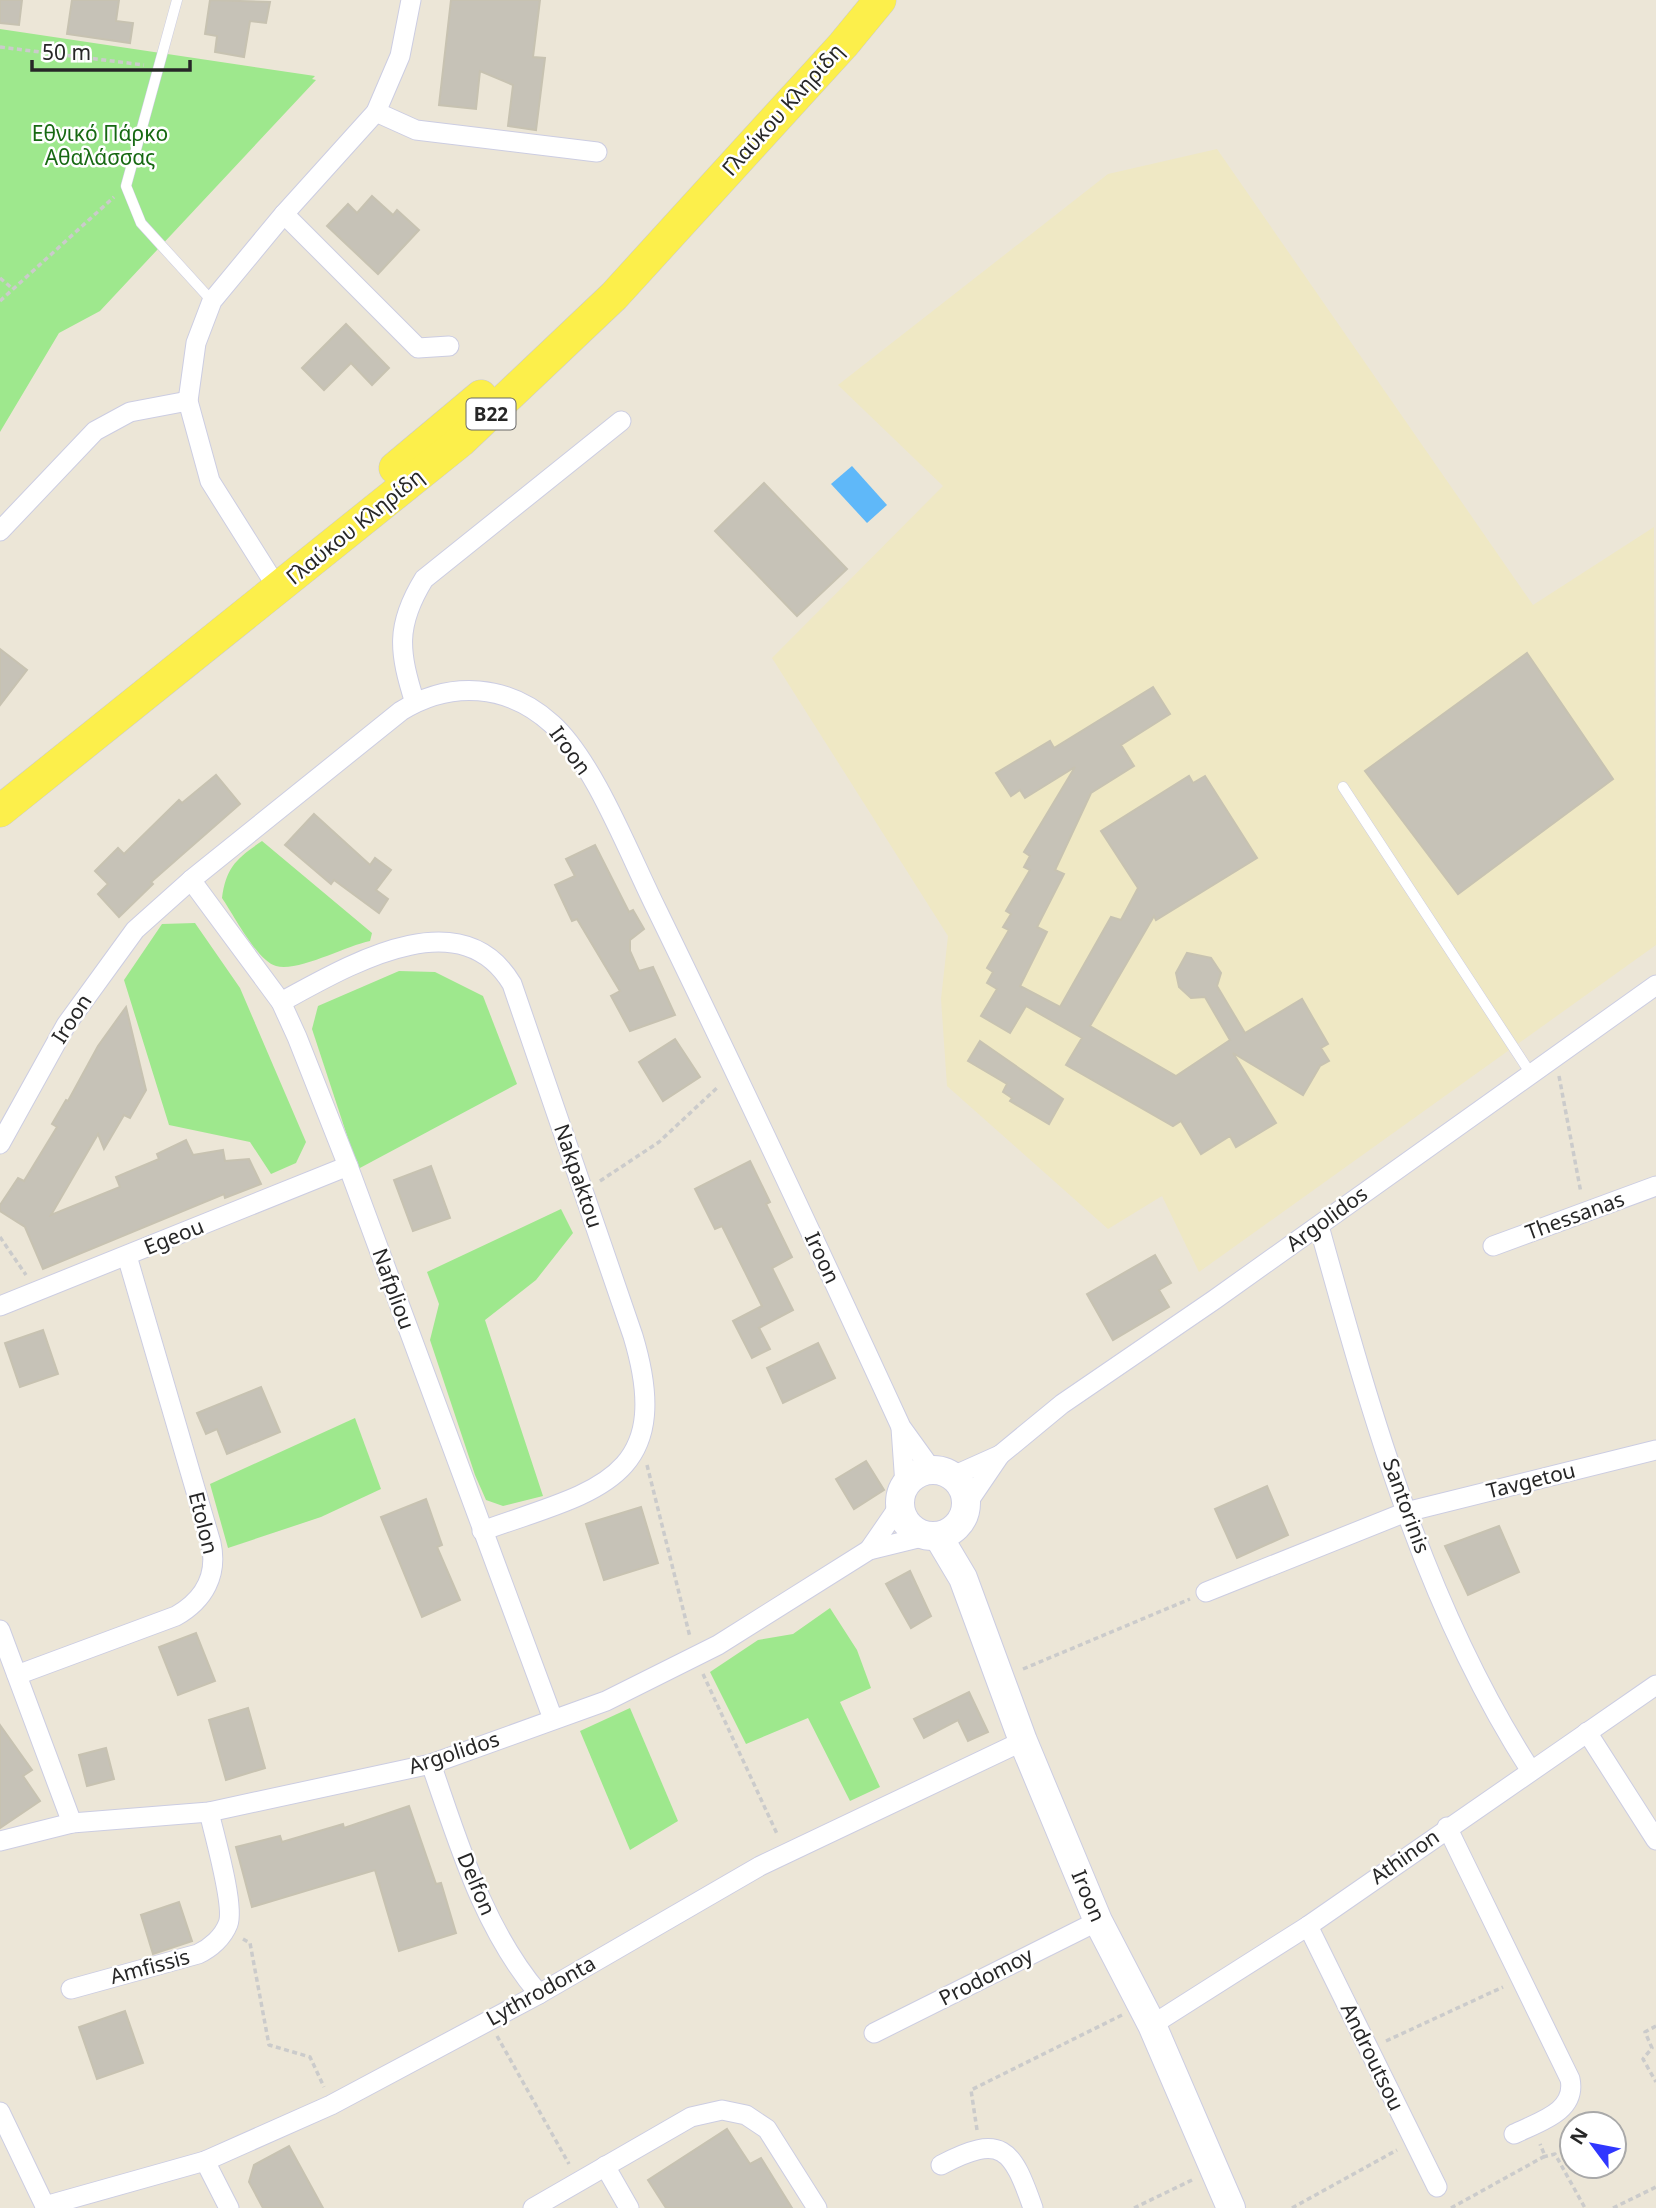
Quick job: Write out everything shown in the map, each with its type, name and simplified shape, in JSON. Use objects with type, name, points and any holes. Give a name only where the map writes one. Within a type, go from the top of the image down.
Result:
[{"type":"main road","name":"Γλαύκου Κληρίδη","points":[[0,811],[271,581],[685,217],[843,45],[880,0]]},
{"type":"main road","name":"Γλαύκου Κληρίδη","points":[[0,784],[271,581]]},
{"type":"street","points":[[271,581],[210,481],[188,401],[196,344],[212,301],[284,214],[376,112],[400,56],[411,0]]},
{"type":"street","points":[[376,112],[416,130],[597,152]]},
{"type":"street","points":[[284,214],[418,348],[449,346]]},
{"type":"street","points":[[0,531],[95,431],[130,412],[188,401]]},
{"type":"street","points":[[415,703],[403,666],[402,630],[411,601],[424,579],[621,421]]},
{"type":"street","name":"Iroon","points":[[0,1144],[66,1025],[116,953],[158,908],[359,743],[415,703],[453,690],[498,694],[537,713],[563,735],[584,763],[735,1071],[901,1427],[943,1473]]},
{"type":"street","name":"Nafpliou","points":[[191,880],[281,1002],[348,1166],[553,1719]]},
{"type":"street","name":"Nakpaktou","points":[[281,1002],[353,966],[418,943],[451,942],[482,951],[499,965],[512,984],[640,1362],[644,1390],[640,1437],[626,1465],[600,1487],[482,1531]]},
{"type":"street","name":"Argolidos","points":[[0,1841],[72,1823],[209,1812],[431,1764],[606,1701],[718,1645],[869,1550],[947,1526],[1000,1455],[1105,1372],[1320,1226],[1656,985]]},
{"type":"street","name":"Egeou","points":[[0,1306],[348,1166]]},
{"type":"street","name":"Thessanas","points":[[1493,1245],[1656,1186]]},
{"type":"street","name":"Santorinis","points":[[1320,1226],[1406,1512],[1478,1681],[1531,1770]]},
{"type":"street","name":"Etolon","points":[[17,1675],[176,1616],[197,1601],[212,1575],[211,1543],[127,1256]]},
{"type":"street","name":"Iroon","points":[[901,1427],[903,1495]]},
{"type":"street","name":"Tavgetou","points":[[1206,1592],[1406,1512],[1656,1450]]},
{"type":"street","name":"Argolidos","points":[[943,1473],[1000,1455]]},
{"type":"street","points":[[943,1473],[965,1494],[947,1526],[908,1525],[903,1495],[912,1477],[943,1473]]},
{"type":"street","name":"Argolidos","points":[[869,1550],[903,1495]]},
{"type":"street","name":"Iroon","points":[[947,1526],[963,1578],[1023,1741],[1098,1921],[1147,2015],[1231,2208]]},
{"type":"street","points":[[0,1630],[72,1823]]},
{"type":"street","name":"Athinon","points":[[1147,2015],[1308,1926],[1447,1827],[1656,1685]]},
{"type":"street","points":[[1587,1732],[1656,1840]]},
{"type":"street","name":"Lythrodonta","points":[[45,2207],[205,2161],[331,2105],[539,1994],[760,1866],[1023,1741]]},
{"type":"street","name":"Delfon","points":[[431,1764],[473,1882],[493,1926],[509,1956],[539,1994]]},
{"type":"street","points":[[209,1812],[230,1908],[225,1930]]},
{"type":"street","points":[[1447,1827],[1522,1978],[1571,2085],[1571,2096],[1565,2106],[1514,2134]]},
{"type":"street","name":"Prodomoy","points":[[874,2032],[1098,1921]]},
{"type":"street","name":"Androutsou","points":[[1308,1926],[1437,2187]]},
{"type":"street","name":"Amfissis","points":[[71,1989],[198,1954],[215,1943],[225,1930]]},
{"type":"street","points":[[533,2208],[691,2117],[706,2111],[730,2111],[753,2119],[773,2136],[817,2208]]},
{"type":"street","points":[[0,2112],[45,2207]]},
{"type":"street","points":[[941,2165],[980,2148],[997,2150],[1009,2157],[1020,2174],[1033,2208]]},
{"type":"street","points":[[205,2161],[229,2208]]},
{"type":"street","points":[[605,2166],[629,2208]]},
{"type":"lane","points":[[177,0],[126,186],[141,223],[212,301]]},
{"type":"lane","points":[[1343,787],[1531,1074]]},
{"type":"path","points":[[0,47],[158,68]]},
{"type":"path","points":[[0,301],[126,186]]},
{"type":"path","points":[[0,278],[13,289]]},
{"type":"path","points":[[1556,1057],[1585,1212]]},
{"type":"path","points":[[583,1191],[659,1142],[735,1071]]},
{"type":"path","points":[[0,1237],[37,1292]]},
{"type":"path","points":[[1001,1678],[1206,1592]]},
{"type":"path","points":[[225,1930],[250,1943],[269,2045],[310,2057],[331,2105]]},
{"type":"path","points":[[1368,2049],[1522,1978]]},
{"type":"path","points":[[980,2148],[971,2090],[1147,2015]]},
{"type":"path","points":[[488,2021],[578,2181]]},
{"type":"path","points":[[1656,2026],[1645,2032],[1652,2048],[1643,2059],[1656,2082]]},
{"type":"path","points":[[1532,2125],[1545,2156],[1541,2158]]},
{"type":"path","points":[[1292,2208],[1415,2141]]},
{"type":"path","points":[[1451,2208],[1541,2158],[1555,2154],[1585,2208]]},
{"type":"path","points":[[1134,2208],[1214,2169]]},
{"type":"path","points":[[1614,2208],[1656,2187]]},
{"type":"shaded area","points":[[1217,149],[1533,605],[1654,527],[1656,945],[1199,1272],[1162,1196],[1108,1229],[947,1086],[941,999],[948,936],[772,658],[943,486],[838,385],[1108,174]]},
{"type":"green space","name":"Εθνικό Πάρκο Αθαλάσσας","points":[[0,29],[315,76],[312,79],[316,80],[100,311],[59,333],[0,432]]},
{"type":"green space","points":[[262,841],[372,933],[370,941],[297,965],[286,967],[269,963],[246,936],[222,898],[226,878],[234,864]]},
{"type":"green space","points":[[195,923],[240,988],[306,1142],[296,1163],[271,1174],[250,1142],[169,1125],[124,980],[162,924]]},
{"type":"green space","points":[[399,971],[435,972],[483,996],[517,1084],[358,1169],[312,1029],[318,1006]]},
{"type":"green space","points":[[561,1209],[573,1233],[536,1280],[485,1320],[543,1496],[503,1506],[486,1500],[475,1475],[430,1340],[439,1304],[427,1272]]},
{"type":"green space","points":[[355,1418],[381,1489],[321,1517],[228,1548],[210,1484]]},
{"type":"green space","points":[[830,1608],[857,1650],[871,1688],[840,1702],[880,1787],[850,1801],[808,1718],[746,1744],[710,1672],[758,1640],[793,1634]]},
{"type":"green space","points":[[630,1708],[678,1821],[630,1850],[580,1731]]},
{"type":"water","points":[[852,466],[887,505],[867,523],[831,484]]},
{"type":"building","points":[[0,0],[22,0],[19,25],[0,23]]},
{"type":"building","points":[[72,0],[119,0],[116,21],[133,23],[130,43],[67,34]]},
{"type":"building","points":[[210,0],[270,2],[266,23],[250,21],[244,57],[215,52],[217,36],[205,34]]},
{"type":"building","points":[[451,0],[540,0],[533,57],[545,58],[536,130],[508,126],[513,85],[480,71],[476,109],[439,105]]},
{"type":"building","points":[[372,196],[393,215],[397,210],[419,230],[378,274],[327,226],[348,204],[357,213]]},
{"type":"building","points":[[346,324],[389,368],[372,385],[351,363],[324,390],[302,368]]},
{"type":"building","points":[[764,483],[847,569],[797,616],[715,531]]},
{"type":"building","points":[[0,649],[27,670],[0,705]]},
{"type":"building","points":[[1527,653],[1613,779],[1458,894],[1365,771]]},
{"type":"building","points":[[1153,687],[1170,714],[1121,745],[1134,766],[1091,793],[1055,870],[1064,874],[1037,927],[1047,932],[1020,986],[1060,1007],[1111,917],[1121,920],[1138,888],[1101,831],[1189,776],[1193,783],[1205,776],[1257,858],[1156,920],[1154,916],[1090,1026],[1176,1076],[1230,1040],[1205,997],[1191,998],[1179,987],[1176,973],[1187,953],[1211,958],[1221,973],[1217,986],[1245,1033],[1302,999],[1328,1044],[1321,1048],[1329,1061],[1320,1066],[1303,1095],[1233,1053],[1276,1123],[1236,1147],[1230,1136],[1201,1154],[1181,1121],[1173,1126],[1066,1065],[1082,1038],[1026,1006],[1010,1033],[981,1016],[997,989],[987,983],[993,972],[987,968],[1009,930],[1003,927],[1011,914],[1006,911],[1030,870],[1024,867],[1030,856],[1024,852],[1075,767],[1025,798],[1020,790],[1011,796],[996,773],[1050,741],[1054,748]]},
{"type":"building","points":[[216,775],[240,804],[151,882],[153,884],[119,917],[98,894],[108,884],[95,871],[118,848],[124,854],[179,800],[182,803]]},
{"type":"building","points":[[314,814],[370,865],[375,858],[391,870],[376,890],[388,899],[379,913],[334,880],[331,884],[285,845]]},
{"type":"building","points":[[595,845],[629,912],[633,910],[644,929],[630,940],[630,951],[639,971],[653,967],[675,1015],[630,1031],[611,996],[620,991],[577,919],[572,921],[555,885],[575,876],[566,859]]},
{"type":"building","points":[[126,1007],[146,1090],[130,1118],[124,1115],[104,1149],[98,1134],[51,1215],[120,1187],[116,1177],[159,1159],[157,1154],[186,1140],[193,1155],[223,1150],[225,1161],[249,1159],[261,1184],[225,1198],[224,1194],[43,1269],[25,1227],[0,1211],[0,1205],[18,1178],[24,1181],[57,1127],[52,1124],[66,1100],[68,1101],[98,1046]]},
{"type":"building","points":[[675,1039],[700,1077],[663,1101],[639,1062]]},
{"type":"building","points":[[980,1041],[1063,1099],[1049,1124],[1010,1101],[1012,1098],[1003,1092],[1007,1084],[968,1061]]},
{"type":"building","points":[[750,1161],[770,1202],[766,1204],[792,1257],[772,1268],[793,1310],[759,1328],[770,1349],[752,1358],[733,1321],[762,1306],[722,1226],[715,1229],[695,1189]]},
{"type":"building","points":[[431,1166],[450,1218],[413,1231],[394,1180]]},
{"type":"building","points":[[1155,1255],[1171,1283],[1159,1290],[1169,1307],[1113,1340],[1087,1294]]},
{"type":"building","points":[[43,1330],[58,1374],[20,1387],[5,1343]]},
{"type":"building","points":[[818,1343],[835,1378],[783,1403],[767,1368]]},
{"type":"building","points":[[261,1387],[280,1432],[227,1454],[217,1429],[206,1434],[197,1413]]},
{"type":"building","points":[[866,1461],[884,1490],[854,1509],[836,1479]]},
{"type":"building","points":[[1267,1486],[1288,1535],[1237,1558],[1215,1509]]},
{"type":"building","points":[[426,1499],[442,1545],[437,1547],[460,1600],[422,1617],[381,1517]]},
{"type":"building","points":[[641,1507],[658,1563],[604,1580],[586,1524]]},
{"type":"building","points":[[1499,1526],[1519,1572],[1468,1595],[1445,1546]]},
{"type":"building","points":[[910,1571],[931,1616],[911,1628],[886,1584]]},
{"type":"building","points":[[196,1633],[215,1681],[178,1695],[159,1647]]},
{"type":"building","points":[[969,1692],[988,1732],[968,1741],[958,1720],[924,1738],[914,1719]]},
{"type":"building","points":[[248,1708],[265,1768],[226,1780],[209,1720]]},
{"type":"building","points":[[0,1725],[32,1770],[23,1776],[40,1801],[0,1828]]},
{"type":"building","points":[[106,1748],[114,1779],[87,1786],[79,1755]]},
{"type":"building","points":[[409,1806],[436,1884],[441,1883],[456,1933],[399,1951],[375,1870],[252,1907],[236,1847],[280,1836],[282,1842],[343,1824],[344,1828]]},
{"type":"building","points":[[179,1902],[192,1941],[153,1954],[141,1915]]},
{"type":"building","points":[[125,2011],[143,2063],[97,2079],[79,2027]]},
{"type":"building","points":[[727,2129],[750,2164],[761,2158],[792,2208],[666,2208],[648,2180]]},
{"type":"building","points":[[289,2146],[323,2208],[263,2208],[249,2182],[254,2165]]}]
